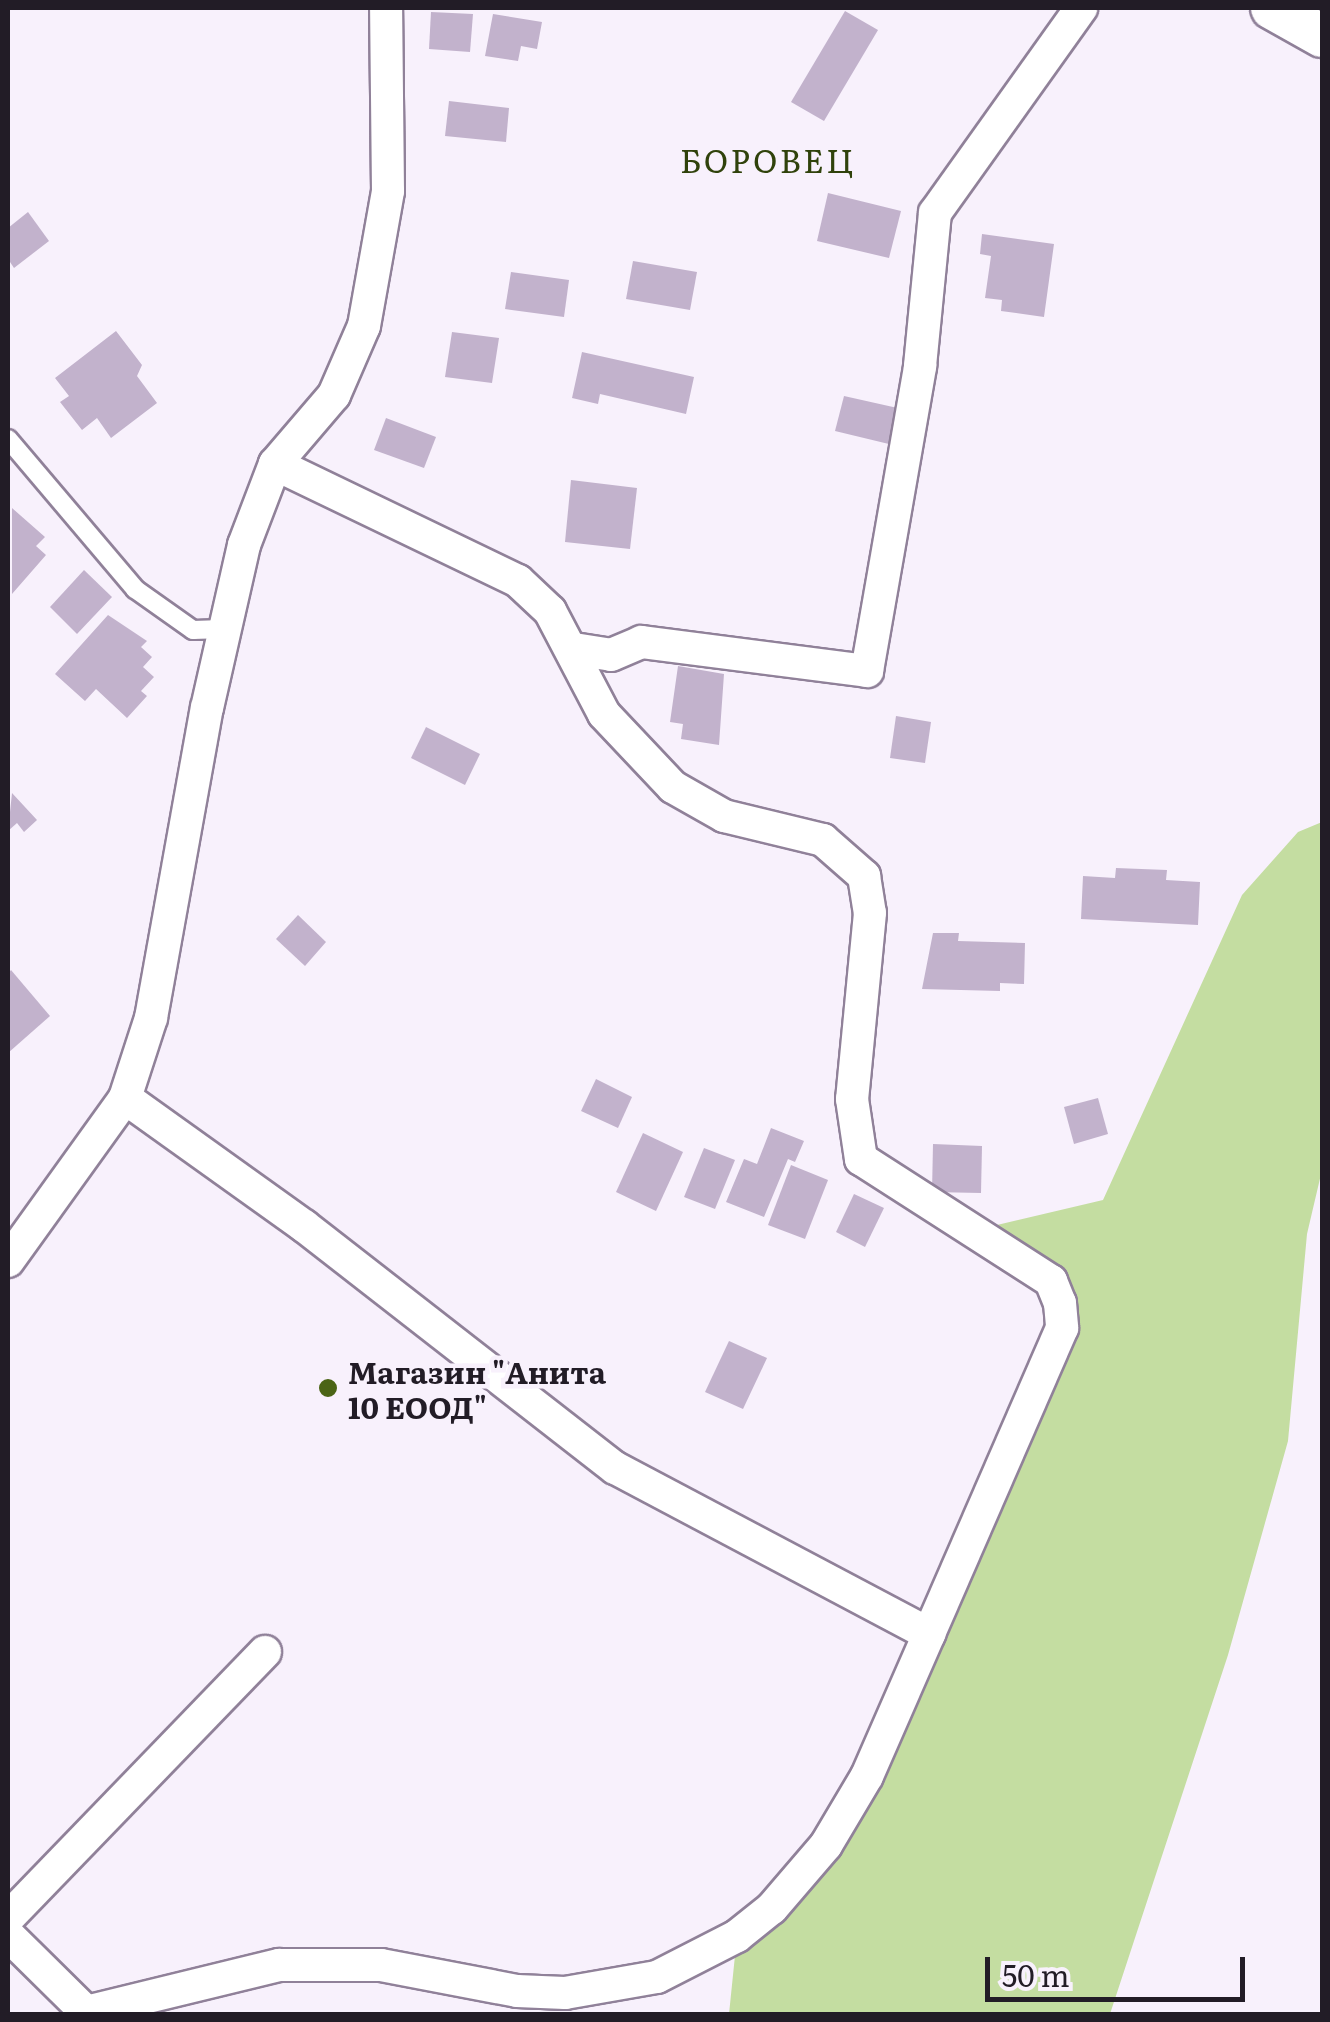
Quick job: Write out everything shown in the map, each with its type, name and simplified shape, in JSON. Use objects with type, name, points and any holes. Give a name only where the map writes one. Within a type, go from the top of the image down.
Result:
[{"type":"street","points":[[8,1261],[125,1098],[151,1018],[223,629],[250,527],[275,464],[334,395],[364,326],[388,191],[386,8]]},
{"type":"street","points":[[574,649],[610,655],[640,642],[867,671],[920,366],[935,212],[1081,8]]},
{"type":"street","points":[[1272,8],[1322,36]]},
{"type":"street","points":[[8,1935],[88,2013],[280,1965],[381,1964],[517,1991],[564,1992],[610,1990],[704,1958],[772,1908],[826,1845],[867,1776],[1062,1328],[1060,1303],[1051,1281],[860,1159],[852,1099],[870,912],[864,876],[823,840],[724,816],[673,788],[604,714],[574,649],[550,611],[518,581],[275,464]]},
{"type":"street","points":[[125,1098],[304,1226],[615,1468],[928,1634]]},
{"type":"street","points":[[8,1918],[265,1652]]},
{"type":"lane","points":[[8,439],[135,589],[194,630],[223,629]]},
{"type":"green space","points":[[1322,822],[1322,1170],[1307,1234],[1288,1441],[1228,1655],[1110,2014],[729,2014],[737,1936],[826,1845],[1060,1303],[976,1230],[1103,1200],[1242,895],[1298,832]]},
{"type":"building","points":[[845,11],[878,30],[824,121],[791,102]]},
{"type":"building","points":[[431,12],[473,14],[470,52],[429,49]]},
{"type":"building","points":[[493,14],[542,22],[537,49],[521,46],[518,61],[485,56]]},
{"type":"building","points":[[449,101],[509,108],[506,142],[445,136]]},
{"type":"building","points":[[828,193],[901,211],[889,258],[817,241]]},
{"type":"building","points":[[28,212],[49,241],[14,268],[8,259],[8,228]]},
{"type":"building","points":[[982,234],[1054,244],[1044,317],[1001,311],[1002,300],[985,298],[991,256],[980,254]]},
{"type":"building","points":[[633,261],[697,272],[690,310],[626,299]]},
{"type":"building","points":[[511,272],[569,280],[564,317],[505,309]]},
{"type":"building","points":[[116,331],[142,365],[137,376],[157,403],[111,438],[97,418],[82,430],[60,402],[69,396],[55,378]]},
{"type":"building","points":[[452,332],[499,338],[492,383],[445,377]]},
{"type":"building","points":[[582,352],[694,377],[686,414],[600,394],[598,404],[572,398]]},
{"type":"building","points":[[844,396],[902,409],[893,445],[835,431]]},
{"type":"building","points":[[386,418],[436,437],[424,468],[374,450]]},
{"type":"building","points":[[571,480],[637,488],[630,549],[565,542]]},
{"type":"building","points":[[12,508],[45,537],[36,546],[46,555],[12,594]]},
{"type":"building","points":[[84,570],[112,597],[77,634],[50,607]]},
{"type":"building","points":[[108,615],[147,641],[141,647],[152,657],[143,667],[154,677],[141,691],[147,696],[127,718],[96,689],[85,701],[55,674]]},
{"type":"building","points":[[678,666],[724,674],[719,745],[681,739],[683,724],[670,722]]},
{"type":"building","points":[[896,716],[931,722],[925,763],[890,758]]},
{"type":"building","points":[[426,727],[480,754],[465,785],[411,758]]},
{"type":"building","points":[[12,793],[37,820],[24,832],[17,823],[8,831]]},
{"type":"building","points":[[1116,868],[1167,870],[1166,880],[1200,882],[1198,925],[1081,919],[1083,876],[1115,878]]},
{"type":"building","points":[[298,915],[326,942],[305,966],[276,939]]},
{"type":"building","points":[[933,933],[959,933],[958,941],[1025,943],[1024,984],[1000,983],[1000,991],[922,989]]},
{"type":"building","points":[[11,970],[50,1016],[8,1053],[8,974]]},
{"type":"building","points":[[596,1079],[632,1097],[618,1128],[581,1111]]},
{"type":"building","points":[[1098,1098],[1108,1134],[1074,1144],[1064,1107]]},
{"type":"building","points":[[771,1128],[804,1141],[795,1162],[788,1159],[764,1217],[726,1202],[744,1159],[757,1164]]},
{"type":"building","points":[[643,1133],[683,1152],[656,1211],[616,1192]]},
{"type":"building","points":[[933,1144],[982,1146],[981,1193],[932,1192]]},
{"type":"building","points":[[704,1148],[735,1160],[715,1209],[684,1197]]},
{"type":"building","points":[[791,1165],[828,1180],[805,1239],[768,1225]]},
{"type":"building","points":[[854,1194],[884,1208],[865,1247],[836,1232]]},
{"type":"building","points":[[729,1341],[767,1358],[743,1409],[705,1392]]},
{"type":"place","name":"Магазин \"Анита 10 ЕООД\"","points":[[328,1388]]},
{"type":"district","name":"БОРОВЕЦ","points":[[768,159]]}]
